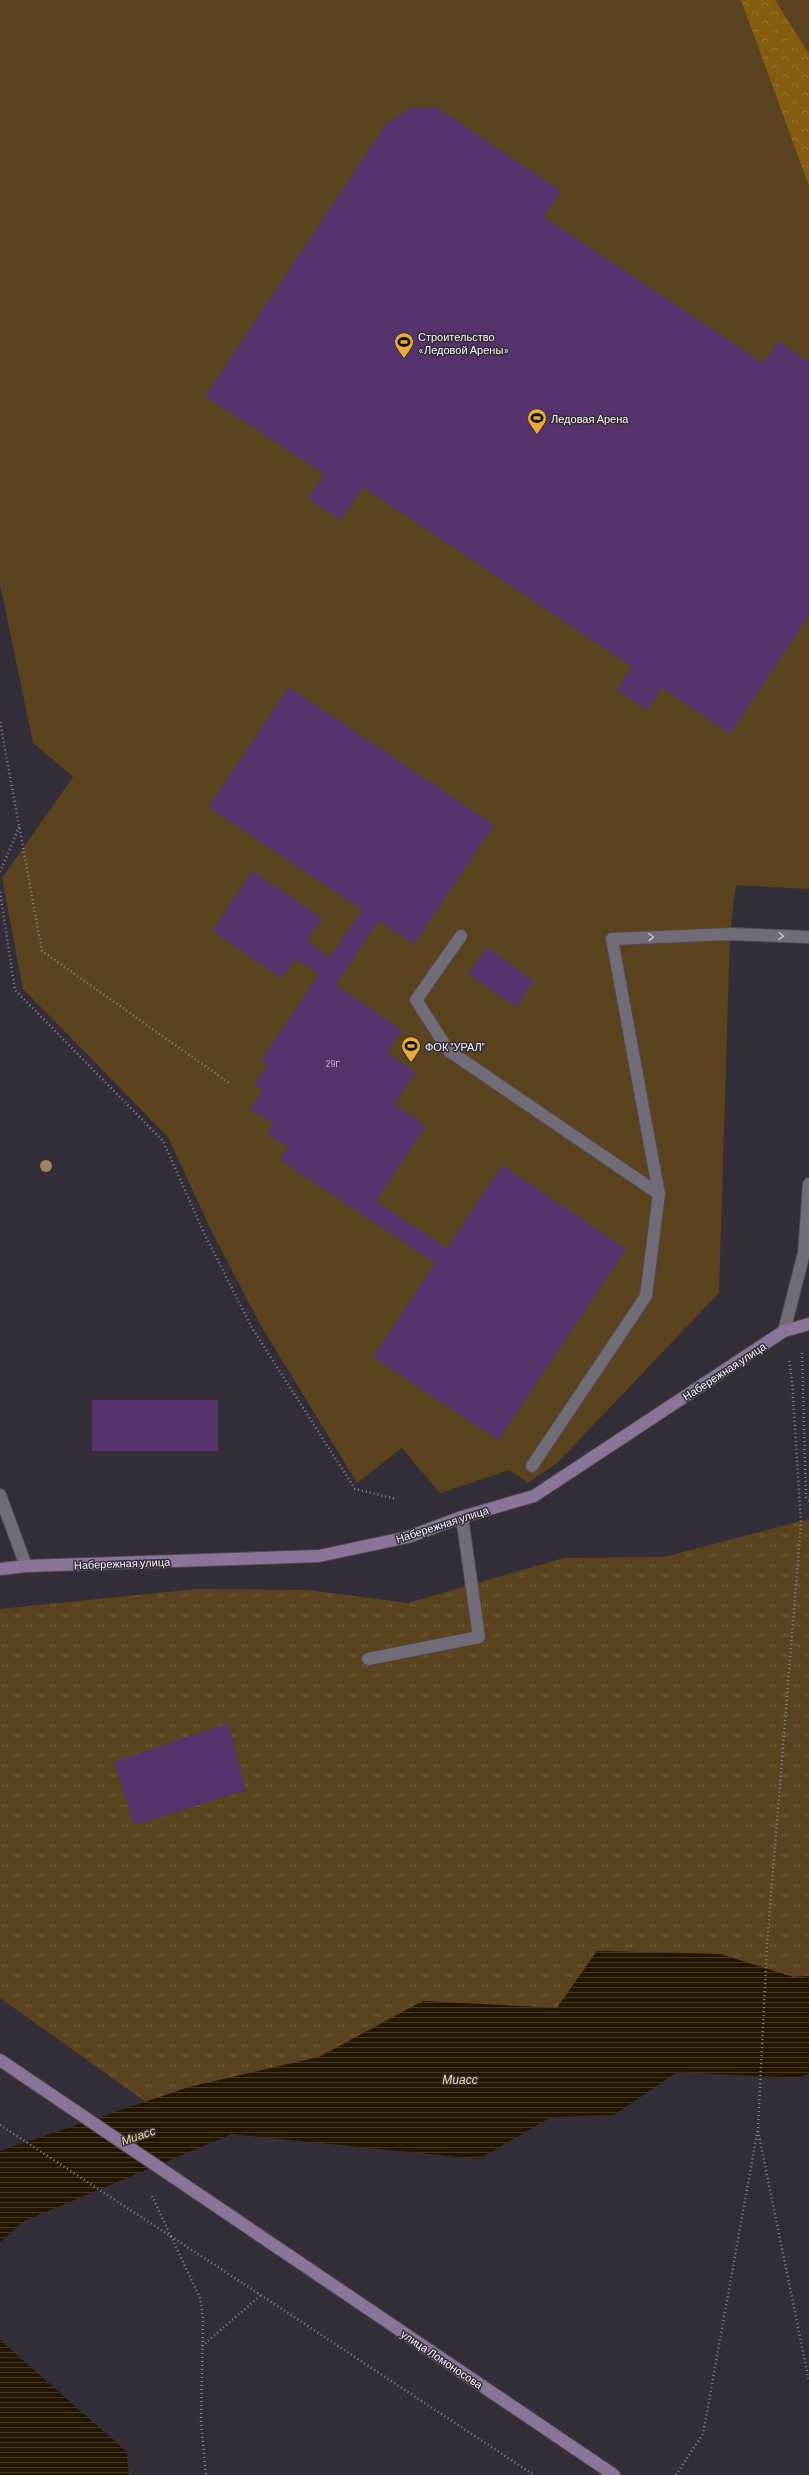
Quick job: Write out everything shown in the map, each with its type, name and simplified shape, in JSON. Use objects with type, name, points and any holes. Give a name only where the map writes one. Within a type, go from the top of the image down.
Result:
[{"type":"street","name":"Набережная улица","points":[[0,1569],[26,1566],[319,1556],[408,1537],[462,1517],[534,1496],[784,1331],[805,1325]]},
{"type":"street","name":"улица Ломоносова","points":[[0,2060],[614,2475]]},
{"type":"lane","points":[[532,1466],[646,1296],[660,1194],[612,939],[730,934],[809,937]]},
{"type":"lane","points":[[460,936],[416,1000],[448,1050],[660,1194]]},
{"type":"lane","points":[[784,1331],[804,1252],[809,1184]]},
{"type":"lane","points":[[0,1495],[26,1566]]},
{"type":"lane","points":[[368,1659],[479,1637],[462,1517]]},
{"type":"path","points":[[0,722],[20,824],[42,951],[229,1083]]},
{"type":"path","points":[[0,872],[20,824]]},
{"type":"path","points":[[0,892],[15,990],[163,1142],[204,1233],[252,1328],[355,1489],[396,1499]]},
{"type":"path","points":[[805,1325],[806,1497],[809,1501]]},
{"type":"path","points":[[676,2475],[703,2434],[758,2128],[767,1945],[801,1523],[792,1380],[784,1331]]},
{"type":"path","points":[[0,2125],[534,2475]]},
{"type":"path","points":[[758,2128],[809,2381]]},
{"type":"path","points":[[152,2196],[200,2298],[203,2318],[201,2423],[206,2475]]},
{"type":"path","points":[[202,2346],[260,2296]]},
{"type":"green space","points":[[0,0],[741,0],[809,186],[809,889],[736,885],[730,934],[719,1293],[557,1463],[528,1483],[509,1470],[440,1493],[402,1448],[357,1483],[260,1324],[211,1230],[168,1137],[23,989],[2,878],[73,777],[33,743],[0,584]]},
{"type":"green space","points":[[710,0],[809,0],[809,258]]},
{"type":"green space","points":[[775,0],[809,0],[809,54]]},
{"type":"green space","points":[[809,1519],[809,1976],[793,1977],[720,1954],[597,1951],[557,2008],[423,2001],[319,2057],[189,2087],[146,2102],[0,1998],[0,1609],[196,1589],[307,1590],[408,1603],[564,1558],[664,1557]]},
{"type":"water","name":"Миасс","points":[[597,1951],[720,1954],[793,1977],[809,1976],[809,2074],[796,2078],[677,2072],[614,2115],[551,2117],[479,2159],[232,2134],[24,2221],[0,2242],[0,2151],[189,2087],[319,2057],[423,2001],[557,2008]]},
{"type":"water","points":[[0,2340],[126,2451],[129,2475],[0,2475]]},
{"type":"building","name":"Ледовая Арена","points":[[411,107],[438,108],[561,191],[544,217],[763,363],[778,341],[809,362],[809,615],[730,734],[662,688],[647,710],[616,690],[632,667],[363,487],[341,520],[308,499],[324,474],[205,396],[386,124]]},
{"type":"building","points":[[289,687],[494,825],[414,944],[378,921],[336,985],[402,1030],[387,1053],[416,1072],[394,1104],[426,1126],[376,1201],[447,1248],[502,1165],[626,1249],[498,1440],[373,1357],[435,1263],[280,1160],[288,1147],[267,1133],[273,1124],[250,1109],[263,1090],[254,1084],[268,1065],[261,1060],[319,974],[295,959],[282,978],[212,931],[252,871],[322,918],[307,941],[330,957],[362,910],[208,807]]},
{"type":"building","points":[[487,947],[534,981],[516,1007],[468,974]]},
{"type":"building","points":[[92,1400],[218,1400],[218,1451],[92,1451]]},
{"type":"building","points":[[228,1723],[246,1790],[134,1825],[114,1762]]},
{"type":"place","name":"Строительство «Ледовой Арены»","points":[[404,359]]},
{"type":"place","name":"Ледовая Арена","points":[[537,435]]},
{"type":"place","name":"ФОК \"УРАЛ\"","points":[[411,1063]]}]
